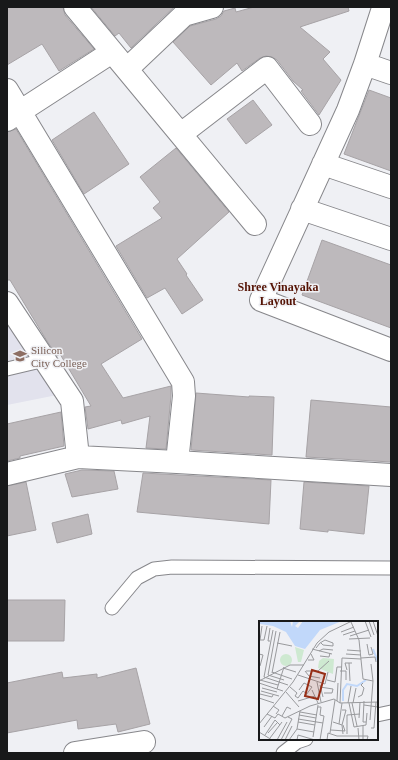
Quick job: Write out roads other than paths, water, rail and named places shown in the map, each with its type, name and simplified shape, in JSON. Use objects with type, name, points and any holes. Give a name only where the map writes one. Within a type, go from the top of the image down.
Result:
[{"type":"street","points":[[75,7],[255,224]]},
{"type":"street","points":[[127,68],[184,15],[212,7]]},
{"type":"street","points":[[383,7],[365,64],[348,110],[261,300],[391,350]]},
{"type":"street","points":[[13,116],[112,52]]},
{"type":"street","points":[[365,64],[391,73]]},
{"type":"street","points":[[181,134],[266,68],[310,124]]},
{"type":"street","points":[[7,90],[13,116],[183,382],[184,396],[177,462]]},
{"type":"street","points":[[323,164],[391,187]]},
{"type":"street","points":[[302,209],[391,240]]},
{"type":"street","points":[[7,303],[72,402],[78,457]]},
{"type":"street","points":[[7,474],[78,457],[391,475]]},
{"type":"street","points":[[75,753],[144,742]]},
{"type":"lane","points":[[7,369],[44,360]]},
{"type":"lane","points":[[112,608],[137,578],[154,569],[172,567],[391,568]]},
{"type":"lane","points":[[378,715],[391,712]]},
{"type":"lane","points":[[283,753],[297,742],[303,740]]},
{"type":"place","name":"Silicon City College","points":[[20,356]]},
{"type":"district","name":"Shree Vinayaka Layout","points":[[278,294]]}]
